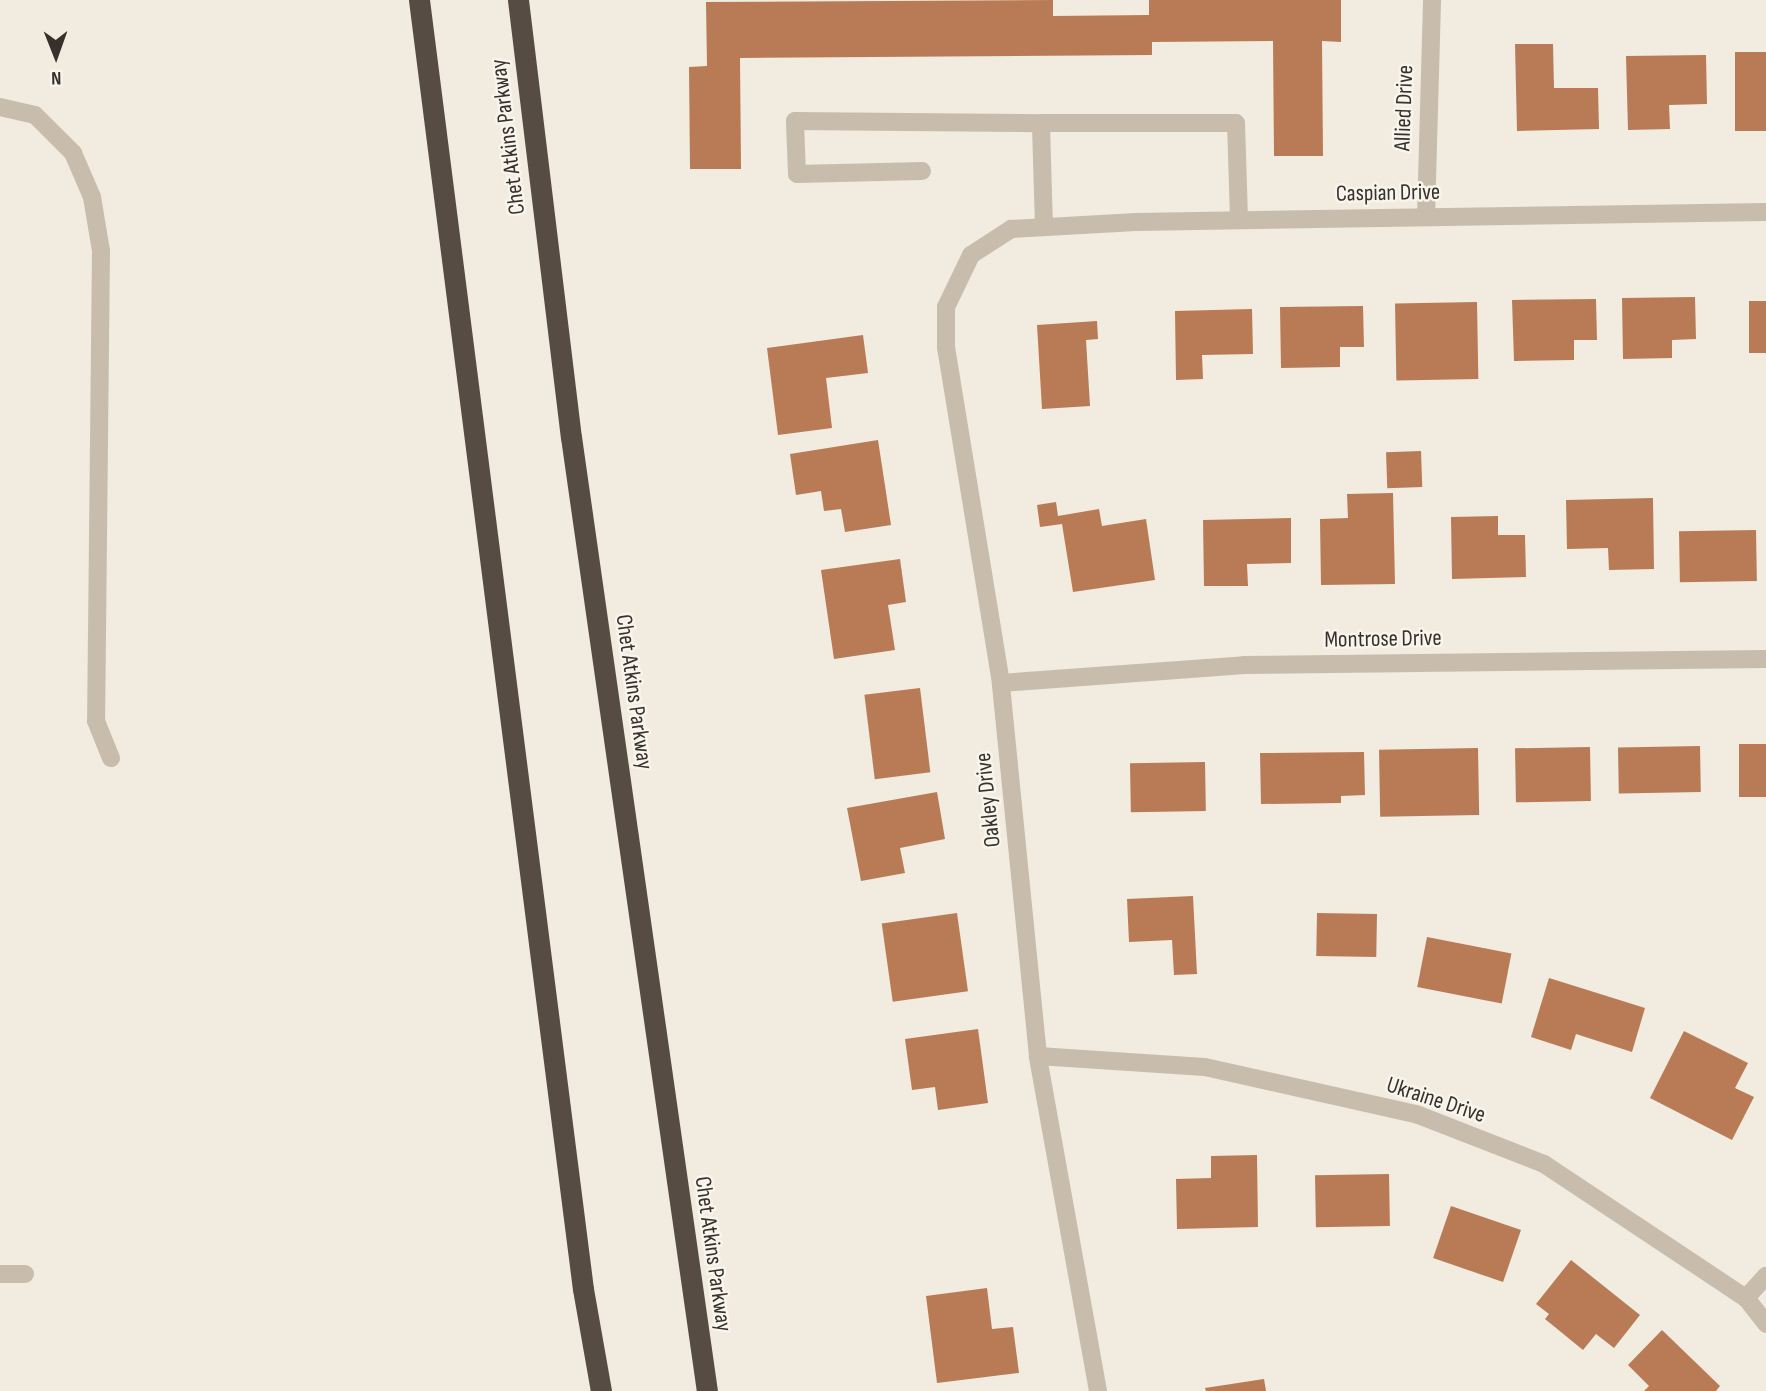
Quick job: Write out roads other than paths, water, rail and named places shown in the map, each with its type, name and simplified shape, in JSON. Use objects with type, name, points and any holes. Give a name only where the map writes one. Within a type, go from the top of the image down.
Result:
[{"type":"highway","points":[[419,0],[581,1275],[601,1391]]},
{"type":"highway","name":"Chet Atkins Parkway","points":[[518,0],[571,437],[706,1391]]},
{"type":"street","name":"Allied Drive","points":[[1426,217],[1432,0]]},
{"type":"street","points":[[0,107],[35,115],[73,153],[92,197],[101,251],[96,721],[111,758]]},
{"type":"street","points":[[922,171],[797,174],[795,121],[1236,123],[1239,220]]},
{"type":"street","points":[[1041,123],[1044,227]]},
{"type":"street","name":"Caspian Drive","points":[[1011,229],[1239,220],[1766,212]]},
{"type":"street","name":"Oakley Drive","points":[[1011,229],[971,255],[946,306],[946,347],[1001,683],[1038,1056],[1098,1391]]},
{"type":"street","name":"Montrose Drive","points":[[1001,683],[1244,665],[1766,659]]},
{"type":"street","name":"Ukraine Drive","points":[[1038,1056],[1205,1067],[1416,1115],[1544,1164],[1746,1298],[1766,1324]]},
{"type":"street","points":[[0,1274],[25,1274]]},
{"type":"street","points":[[1746,1298],[1766,1276]]}]
